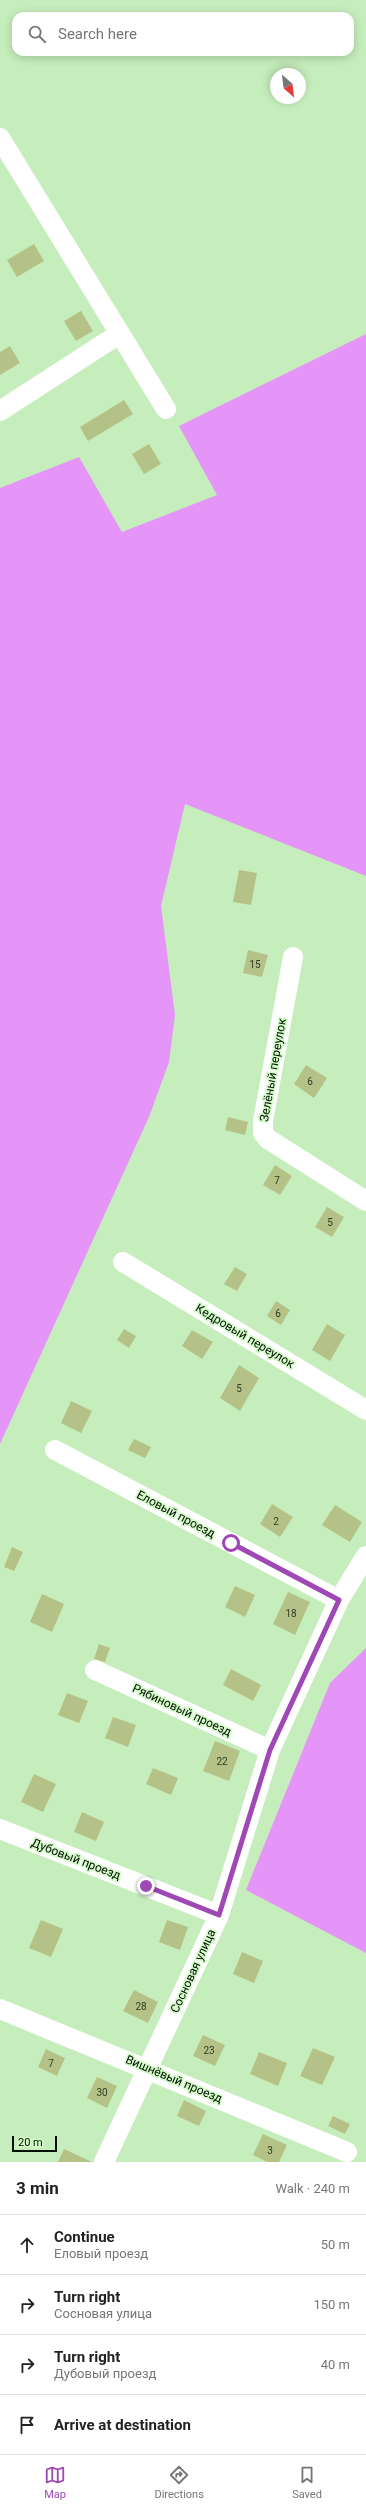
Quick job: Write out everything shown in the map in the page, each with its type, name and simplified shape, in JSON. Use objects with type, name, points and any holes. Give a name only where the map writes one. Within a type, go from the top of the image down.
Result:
[{"type":"street","points":[[0,138],[166,409]]},
{"type":"street","points":[[0,411],[119,334]]},
{"type":"street","name":"Зелёный переулок","points":[[292,957],[263,1121],[263,1133],[268,1139],[366,1201]]},
{"type":"street","name":"Кедровый переулок","points":[[123,1262],[366,1410]]},
{"type":"street","name":"Еловый проезд","points":[[55,1450],[339,1600]]},
{"type":"street","name":"Сосновая улица","points":[[104,2162],[219,1915],[270,1750],[339,1600],[366,1556]]},
{"type":"street","name":"Рябиновый проезд","points":[[95,1670],[270,1750]]},
{"type":"street","name":"Дубовый проезд","points":[[0,1829],[219,1915]]},
{"type":"street","name":"Вишнёвый проезд","points":[[0,2009],[148,2068],[347,2152]]},
{"type":"shaded area","points":[[366,334],[366,876],[185,804],[161,906],[175,1015],[169,1062],[149,1117],[0,1444],[0,488],[79,457],[122,532],[217,495],[179,426]]},
{"type":"shaded area","points":[[366,1648],[366,1953],[246,1890],[330,1683]]},
{"type":"building","points":[[34,244],[44,261],[17,277],[7,260]]},
{"type":"building","points":[[81,311],[93,331],[76,341],[64,321]]},
{"type":"building","points":[[10,346],[20,363],[0,375],[0,352]]},
{"type":"building","points":[[124,400],[133,414],[88,441],[80,427]]},
{"type":"building","points":[[149,444],[161,464],[144,474],[132,454]]},
{"type":"building","points":[[239,870],[257,873],[251,905],[233,902]]},
{"type":"building","points":[[248,950],[268,955],[262,977],[243,973]]},
{"type":"building","points":[[306,1065],[327,1078],[314,1098],[294,1084]]},
{"type":"building","points":[[228,1117],[248,1122],[245,1135],[225,1130]]},
{"type":"building","points":[[275,1165],[292,1176],[280,1195],[263,1185]]},
{"type":"building","points":[[327,1207],[344,1217],[332,1237],[315,1227]]},
{"type":"building","points":[[235,1267],[247,1274],[237,1291],[224,1284]]},
{"type":"building","points":[[276,1301],[290,1310],[281,1325],[267,1316]]},
{"type":"building","points":[[327,1324],[345,1335],[330,1361],[312,1350]]},
{"type":"building","points":[[124,1329],[136,1336],[129,1348],[117,1340]]},
{"type":"building","points":[[192,1330],[213,1342],[202,1359],[182,1346]]},
{"type":"building","points":[[239,1365],[259,1378],[240,1411],[220,1398]]},
{"type":"building","points":[[71,1401],[92,1411],[81,1433],[61,1423]]},
{"type":"building","points":[[134,1439],[151,1447],[145,1458],[128,1450]]},
{"type":"building","points":[[272,1504],[293,1517],[280,1537],[260,1524]]},
{"type":"building","points":[[335,1505],[362,1522],[350,1542],[322,1525]]},
{"type":"building","points":[[12,1547],[23,1552],[14,1571],[4,1567]]},
{"type":"building","points":[[235,1586],[255,1595],[245,1617],[225,1607]]},
{"type":"building","points":[[288,1592],[310,1602],[295,1635],[273,1624]]},
{"type":"building","points":[[42,1594],[64,1604],[52,1632],[30,1622]]},
{"type":"building","points":[[99,1644],[110,1648],[105,1662],[94,1659]]},
{"type":"building","points":[[231,1669],[261,1685],[253,1701],[223,1685]]},
{"type":"building","points":[[67,1693],[88,1701],[79,1723],[58,1715]]},
{"type":"building","points":[[113,1717],[136,1725],[128,1747],[105,1738]]},
{"type":"building","points":[[215,1741],[240,1751],[229,1781],[203,1771]]},
{"type":"building","points":[[153,1768],[178,1778],[171,1795],[146,1784]]},
{"type":"building","points":[[34,1774],[56,1784],[43,1812],[21,1802]]},
{"type":"building","points":[[82,1812],[104,1822],[96,1841],[74,1832]]},
{"type":"building","points":[[41,1920],[63,1929],[51,1957],[29,1948]]},
{"type":"building","points":[[167,1920],[188,1927],[180,1950],[159,1942]]},
{"type":"building","points":[[242,1952],[263,1961],[254,1983],[233,1974]]},
{"type":"building","points":[[134,1990],[158,2002],[148,2023],[123,2011]]},
{"type":"building","points":[[203,2035],[225,2045],[215,2066],[193,2056]]},
{"type":"building","points":[[313,2048],[335,2057],[322,2085],[300,2076]]},
{"type":"building","points":[[46,2049],[65,2058],[57,2076],[38,2067]]},
{"type":"building","points":[[259,2052],[287,2063],[278,2086],[250,2074]]},
{"type":"building","points":[[97,2077],[117,2086],[107,2108],[87,2098]]},
{"type":"building","points":[[184,2100],[206,2111],[199,2126],[177,2116]]},
{"type":"building","points":[[333,2116],[350,2124],[345,2134],[328,2126]]},
{"type":"building","points":[[263,2134],[287,2145],[279,2162],[267,2162],[253,2155]]},
{"type":"building","points":[[64,2149],[92,2162],[58,2162]]},
{"type":"route","points":[[146,1886],[219,1915],[270,1750],[339,1600],[231,1543]]}]
